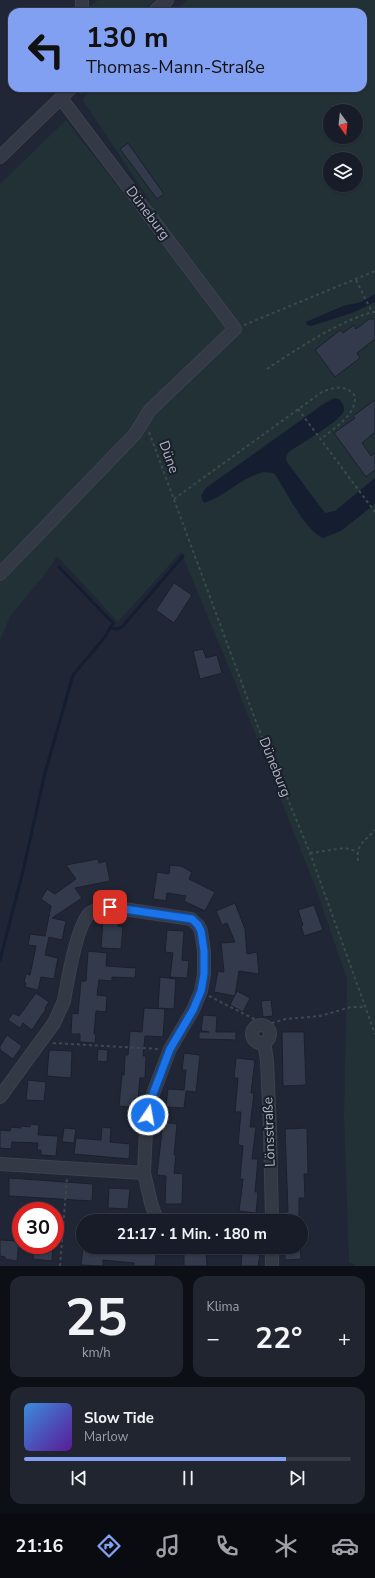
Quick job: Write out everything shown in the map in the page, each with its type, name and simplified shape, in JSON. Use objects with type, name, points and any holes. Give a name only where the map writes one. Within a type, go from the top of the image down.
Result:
[{"type":"street","points":[[158,8],[167,0]]},
{"type":"street","points":[[0,157],[67,92]]},
{"type":"street","name":"Düneburg","points":[[61,98],[235,329]]},
{"type":"street","points":[[0,574],[135,434],[150,410],[235,329]]},
{"type":"street","points":[[0,1097],[41,1042],[60,1011],[78,936],[83,922],[90,913],[100,908],[110,907],[192,919],[201,931],[204,951],[204,974],[201,991],[193,1010],[170,1049],[151,1099],[146,1130],[144,1173],[155,1214]]},
{"type":"street","name":"Lönsstraße","points":[[263,1026],[253,1029],[252,1037],[256,1042],[264,1042],[267,1060],[272,1214]]},
{"type":"street","points":[[0,1164],[144,1173]]},
{"type":"street","points":[[272,1254],[272,1266]]},
{"type":"path","points":[[235,329],[375,271]]},
{"type":"path","points":[[267,369],[307,342],[336,327],[374,312],[356,280]]},
{"type":"path","points":[[174,499],[322,392],[340,387],[352,392],[355,396],[355,401],[350,413],[321,438]]},
{"type":"path","points":[[298,409],[375,512]]},
{"type":"path","name":"Düne","points":[[143,422],[148,428],[174,499]]},
{"type":"path","name":"Düneburg","points":[[174,499],[258,727],[310,853],[375,1034]]},
{"type":"path","points":[[358,861],[356,851],[375,830]]},
{"type":"path","points":[[310,853],[345,848],[356,851]]},
{"type":"path","points":[[201,991],[256,1020],[263,1026],[286,1019],[320,1016],[351,1007],[365,1007]]},
{"type":"path","points":[[41,1042],[170,1049]]},
{"type":"path","points":[[60,1266],[68,1169]]},
{"type":"shaded area","points":[[98,0],[155,0],[146,8],[90,8],[90,6]]},
{"type":"shaded area","points":[[187,0],[375,0],[375,1266],[356,1266],[349,1262],[344,1115],[347,979],[316,889],[234,680],[181,552],[118,622],[57,556],[45,574],[10,616],[0,641],[0,184],[66,120],[136,210],[150,201],[82,99],[90,92],[367,92],[367,8],[179,8]]},
{"type":"water","points":[[375,294],[375,302],[352,313],[311,326],[307,325],[306,322],[343,306],[361,302]]},
{"type":"water","points":[[334,398],[339,399],[344,407],[343,413],[326,428],[288,453],[286,457],[287,462],[325,513],[335,511],[375,478],[375,504],[341,531],[323,538],[316,534],[302,518],[274,473],[264,472],[250,477],[212,500],[204,503],[201,496],[206,488]]},
{"type":"building","points":[[128,143],[164,194],[157,199],[120,149]]},
{"type":"building","points":[[369,319],[375,319],[375,339],[357,353],[360,358],[335,377],[315,350],[340,330],[343,333],[354,325],[356,329]]},
{"type":"building","points":[[375,400],[375,432],[362,443],[371,456],[375,453],[375,470],[366,477],[334,433],[355,418],[353,416]]},
{"type":"building","points":[[174,583],[192,595],[174,623],[156,610]]},
{"type":"building","points":[[203,649],[206,658],[217,655],[222,673],[200,679],[193,651]]},
{"type":"building","points":[[98,859],[99,863],[106,861],[110,881],[75,888],[82,898],[52,918],[66,921],[62,940],[49,937],[45,955],[58,958],[54,979],[41,977],[38,990],[25,987],[26,983],[24,982],[26,974],[30,975],[36,946],[28,945],[30,934],[45,936],[51,906],[41,899],[47,889],[55,894],[76,879],[66,865]]},
{"type":"building","points":[[170,865],[181,866],[192,872],[189,879],[215,892],[205,911],[184,901],[186,896],[167,893],[166,901],[153,899],[157,872],[169,874]]},
{"type":"building","points":[[235,903],[245,929],[247,954],[257,952],[259,974],[239,971],[235,996],[214,992],[218,971],[224,972],[221,943],[235,942],[227,923],[222,925],[216,911]]},
{"type":"building","points":[[314,905],[323,930],[304,936],[301,926],[303,925],[298,910]]},
{"type":"building","points":[[103,920],[118,922],[118,926],[123,927],[121,949],[101,948]]},
{"type":"building","points":[[167,930],[184,931],[182,960],[189,961],[187,978],[170,977],[173,953],[165,952]]},
{"type":"building","points":[[88,951],[107,953],[106,966],[136,968],[135,978],[112,977],[112,981],[99,980],[97,995],[107,996],[106,1012],[96,1011],[94,1034],[96,1034],[95,1043],[80,1042],[80,1034],[71,1034],[72,1013],[78,1014],[81,981],[86,981]]},
{"type":"building","points":[[160,977],[176,979],[174,1009],[158,1008]]},
{"type":"building","points":[[237,991],[250,998],[243,1012],[230,1005]]},
{"type":"building","points":[[36,993],[49,1002],[32,1030],[23,1023],[20,1028],[8,1020],[13,1013],[19,1016]]},
{"type":"building","points":[[271,1000],[273,1016],[263,1017],[261,1001]]},
{"type":"building","points":[[144,1008],[165,1009],[163,1037],[145,1036],[143,1056],[146,1056],[145,1078],[140,1078],[137,1108],[119,1106],[122,1075],[124,1075],[125,1055],[128,1055],[130,1031],[142,1032]]},
{"type":"building","points":[[203,1015],[217,1016],[216,1032],[236,1032],[236,1040],[199,1039],[199,1032],[209,1032],[201,1031]]},
{"type":"building","points":[[282,1032],[304,1032],[306,1085],[283,1086]]},
{"type":"building","points":[[7,1035],[22,1046],[13,1059],[0,1050],[0,1046]]},
{"type":"building","points":[[98,1049],[108,1050],[107,1062],[97,1061]]},
{"type":"building","points":[[49,1050],[72,1051],[71,1078],[47,1076]]},
{"type":"building","points":[[184,1053],[200,1055],[196,1092],[186,1091],[184,1108],[166,1107],[168,1089],[184,1090],[186,1070],[182,1070]]},
{"type":"building","points":[[236,1058],[255,1060],[251,1093],[254,1093],[250,1127],[256,1127],[252,1159],[258,1159],[255,1192],[258,1192],[256,1213],[239,1211],[243,1179],[240,1179],[243,1146],[238,1145],[241,1112],[235,1112],[238,1078],[234,1078]]},
{"type":"building","points":[[28,1080],[46,1082],[44,1101],[26,1100]]},
{"type":"building","points":[[163,1122],[177,1124],[174,1173],[183,1174],[182,1204],[165,1204],[166,1176],[157,1175]]},
{"type":"building","points":[[31,1124],[39,1125],[38,1135],[58,1136],[56,1156],[41,1155],[41,1150],[37,1150],[38,1143],[12,1142],[11,1149],[0,1148],[0,1130],[10,1131],[11,1127],[30,1127]]},
{"type":"building","points":[[102,1127],[111,1128],[110,1142],[130,1144],[129,1159],[74,1154],[76,1138],[101,1140]]},
{"type":"building","points":[[64,1128],[76,1129],[74,1143],[62,1142]]},
{"type":"building","points":[[307,1128],[308,1174],[304,1174],[305,1198],[299,1198],[299,1214],[284,1214],[284,1212],[288,1212],[285,1129]]},
{"type":"building","points":[[9,1178],[93,1184],[92,1201],[9,1196]]},
{"type":"building","points":[[109,1188],[130,1189],[128,1209],[108,1208]]},
{"type":"building","points":[[0,1240],[12,1241],[12,1254],[18,1254],[17,1261],[5,1259],[5,1257],[0,1256]]},
{"type":"building","points":[[33,1254],[52,1254],[52,1261],[33,1259]]},
{"type":"building","points":[[82,1254],[156,1254],[155,1266],[134,1266],[134,1263],[103,1260],[103,1266],[81,1265]]},
{"type":"building","points":[[184,1254],[206,1254],[207,1266],[184,1266]]},
{"type":"building","points":[[242,1254],[260,1255],[258,1266],[241,1266]]},
{"type":"building","points":[[285,1254],[301,1254],[301,1259],[285,1260]]},
{"type":"waterway","points":[[0,960],[23,871],[45,773],[73,675],[105,637],[110,628],[117,629],[122,627],[183,556]]},
{"type":"waterway","points":[[59,567],[113,623],[110,628]]},
{"type":"route","points":[[110,907],[192,919],[198,925],[203,938],[204,974],[201,991],[193,1010],[170,1049],[151,1099],[148,1115]]}]
